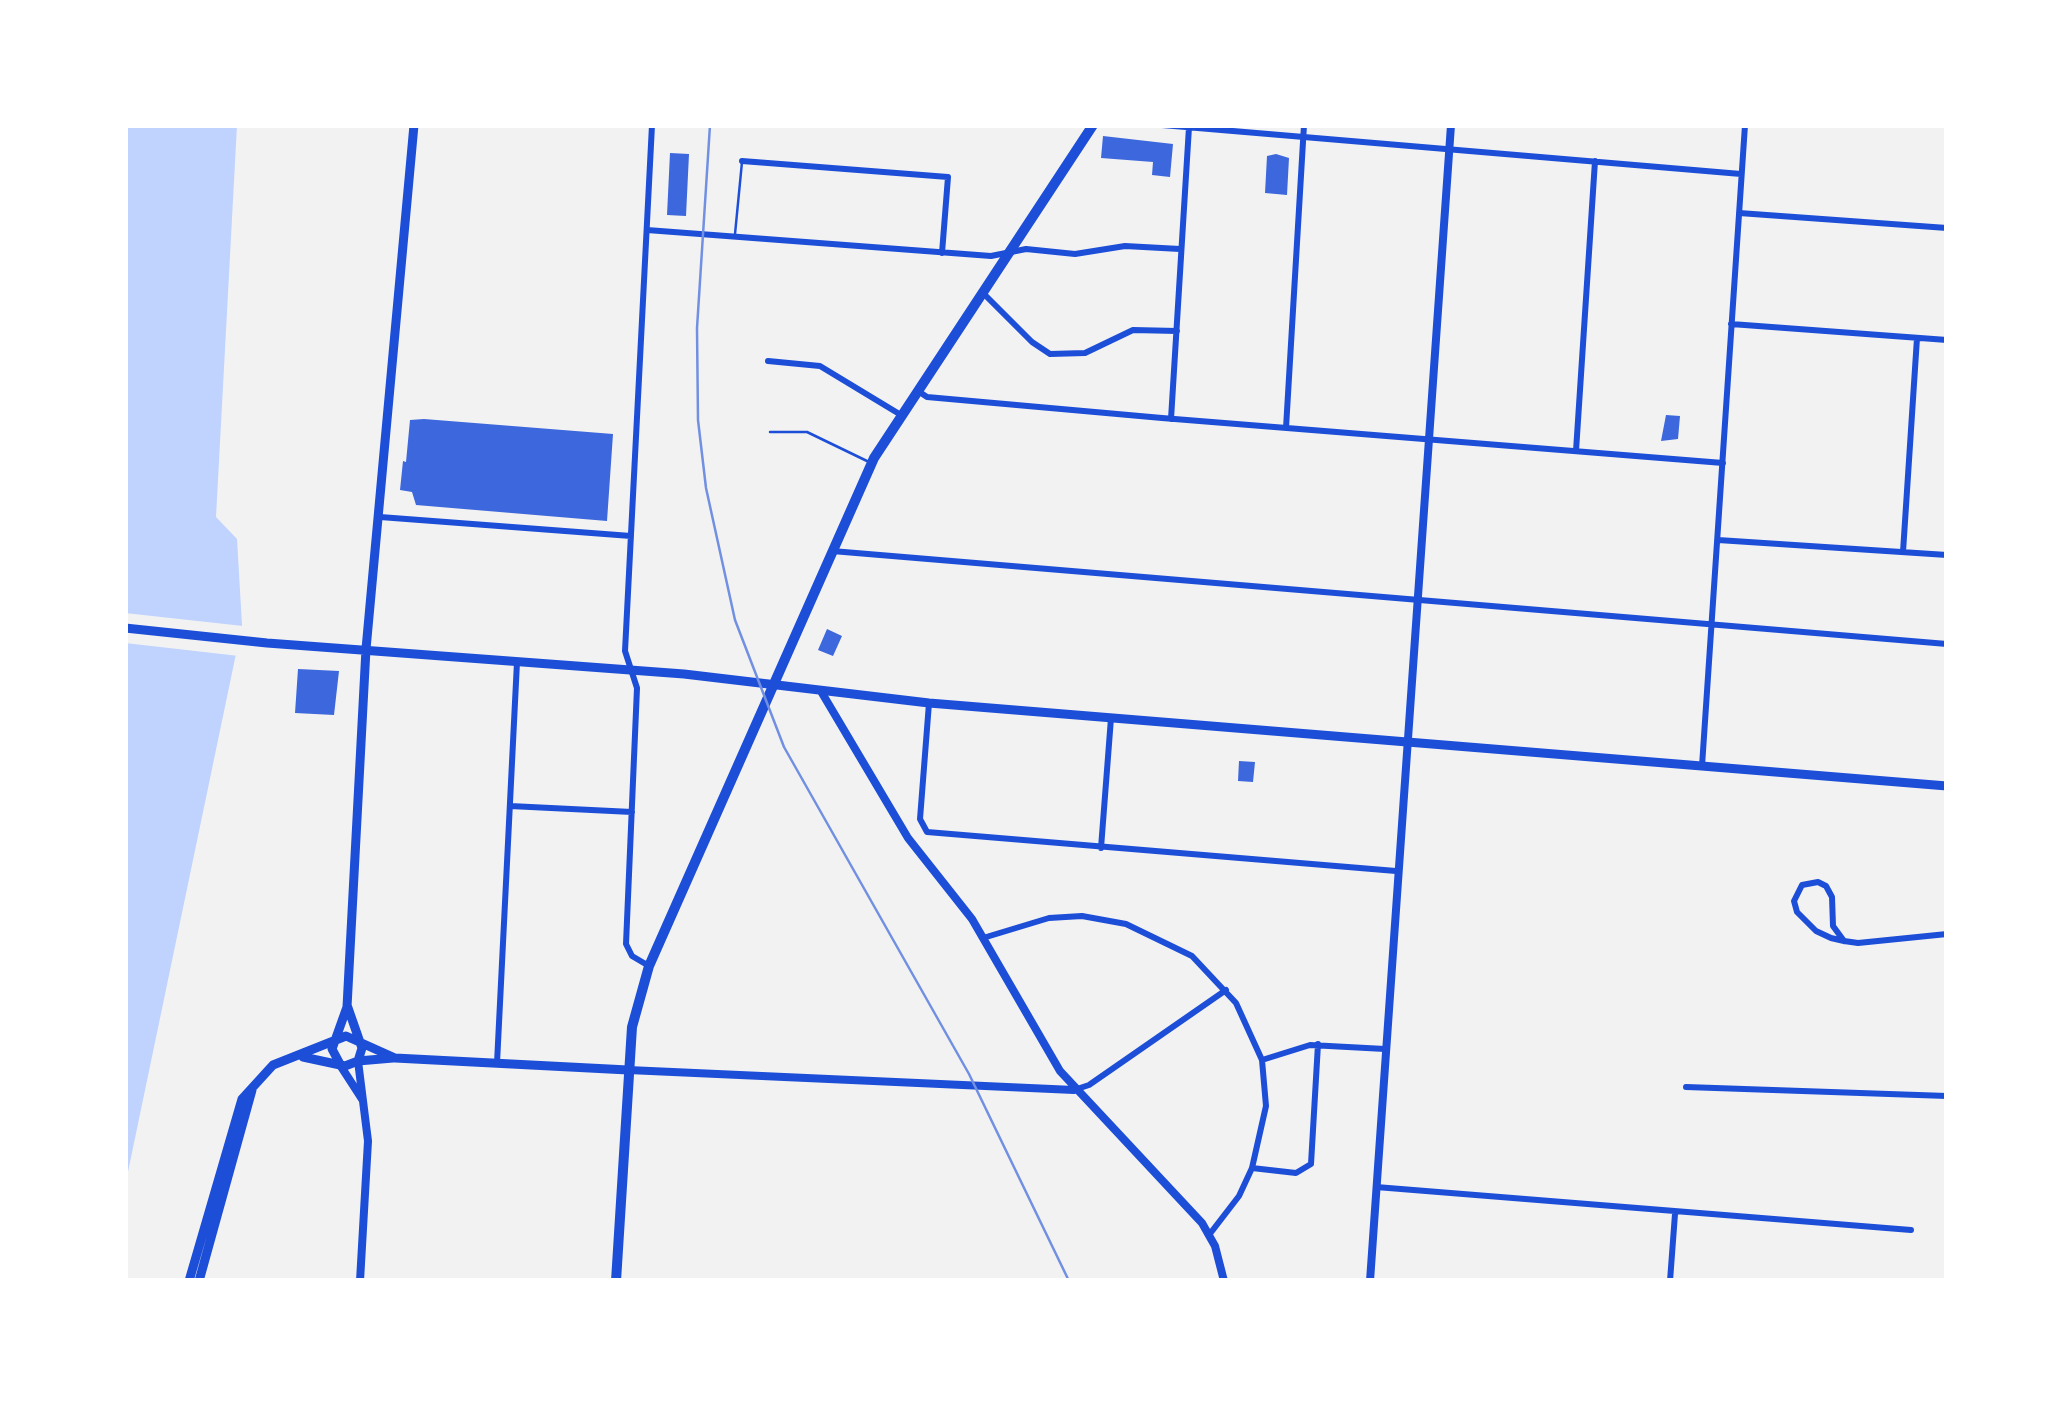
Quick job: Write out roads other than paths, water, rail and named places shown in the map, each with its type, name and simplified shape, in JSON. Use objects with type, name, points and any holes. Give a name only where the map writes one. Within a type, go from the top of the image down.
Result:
[{"type":"main road","points":[[340,1064],[332,1052],[348,1005],[366,649],[414,125]]},
{"type":"main road","points":[[616,1281],[628,1070],[635,1008],[649,966],[770,685],[872,463],[916,390],[1093,125]]},
{"type":"main road","points":[[125,628],[241,641],[631,669],[929,703],[1947,786]]},
{"type":"main road","points":[[348,1005],[359,1042],[358,1061]]},
{"type":"main road","points":[[190,1281],[239,1110],[268,1068],[349,1036],[396,1058]]},
{"type":"main road","points":[[300,1057],[340,1064],[396,1058],[628,1070]]},
{"type":"main road","points":[[200,1281],[253,1088]]},
{"type":"street","points":[[649,966],[626,948],[637,688],[625,651],[652,125]]},
{"type":"street","points":[[1162,125],[1741,174]]},
{"type":"street","points":[[1286,428],[1304,125]]},
{"type":"street","points":[[1370,1281],[1451,125]]},
{"type":"street","points":[[1702,767],[1745,125]]},
{"type":"street","points":[[1171,419],[1189,127]]},
{"type":"street","points":[[742,160],[948,177],[942,253]]},
{"type":"street","points":[[1576,451],[1595,161]]},
{"type":"street","points":[[1739,213],[1947,228]]},
{"type":"street","points":[[647,230],[942,253],[1026,249],[1075,254],[1139,246],[1180,249]]},
{"type":"street","points":[[982,292],[1032,342],[1050,354],[1084,352],[1133,330],[1177,332]]},
{"type":"street","points":[[1732,324],[1947,340]]},
{"type":"street","points":[[1903,552],[1917,338]]},
{"type":"street","points":[[768,361],[820,366],[900,415]]},
{"type":"street","points":[[916,390],[927,397],[1723,463]]},
{"type":"street","points":[[380,517],[630,536]]},
{"type":"street","points":[[1718,540],[1947,555]]},
{"type":"street","points":[[832,550],[1417,603],[1947,644]]},
{"type":"street","points":[[497,1063],[517,662]]},
{"type":"street","points":[[822,693],[908,838],[955,893],[984,938],[1074,1090],[1209,1235],[1224,1281]]},
{"type":"street","points":[[929,703],[922,828],[1101,848],[1396,871]]},
{"type":"street","points":[[1101,848],[1112,718]]},
{"type":"street","points":[[510,806],[632,812]]},
{"type":"street","points":[[1844,942],[1833,926],[1832,897],[1826,886],[1818,882],[1802,886],[1794,902],[1804,920],[1816,932],[1844,942],[1947,934]]},
{"type":"street","points":[[984,938],[1048,918],[1112,920],[1180,948],[1226,990],[1245,1017],[1262,1060],[1266,1106],[1252,1168],[1209,1235]]},
{"type":"street","points":[[628,1070],[1074,1090],[1089,1085],[1226,990]]},
{"type":"street","points":[[1262,1060],[1318,1044],[1385,1049]]},
{"type":"street","points":[[1252,1168],[1296,1173],[1311,1164],[1318,1044]]},
{"type":"street","points":[[358,1061],[368,1141],[360,1281]]},
{"type":"street","points":[[340,1064],[362,1098]]},
{"type":"street","points":[[1686,1087],[1947,1096]]},
{"type":"street","points":[[1376,1187],[1674,1214],[1912,1230]]},
{"type":"street","points":[[1670,1281],[1674,1214]]},
{"type":"lane","points":[[735,235],[742,160]]},
{"type":"lane","points":[[770,432],[807,432],[872,463]]},
{"type":"water","points":[[125,125],[237,125],[216,517],[237,539],[242,625],[125,1186]]},
{"type":"railway","points":[[710,125],[697,328],[698,420],[706,488],[735,620],[784,747],[969,1074],[1069,1281]]}]
